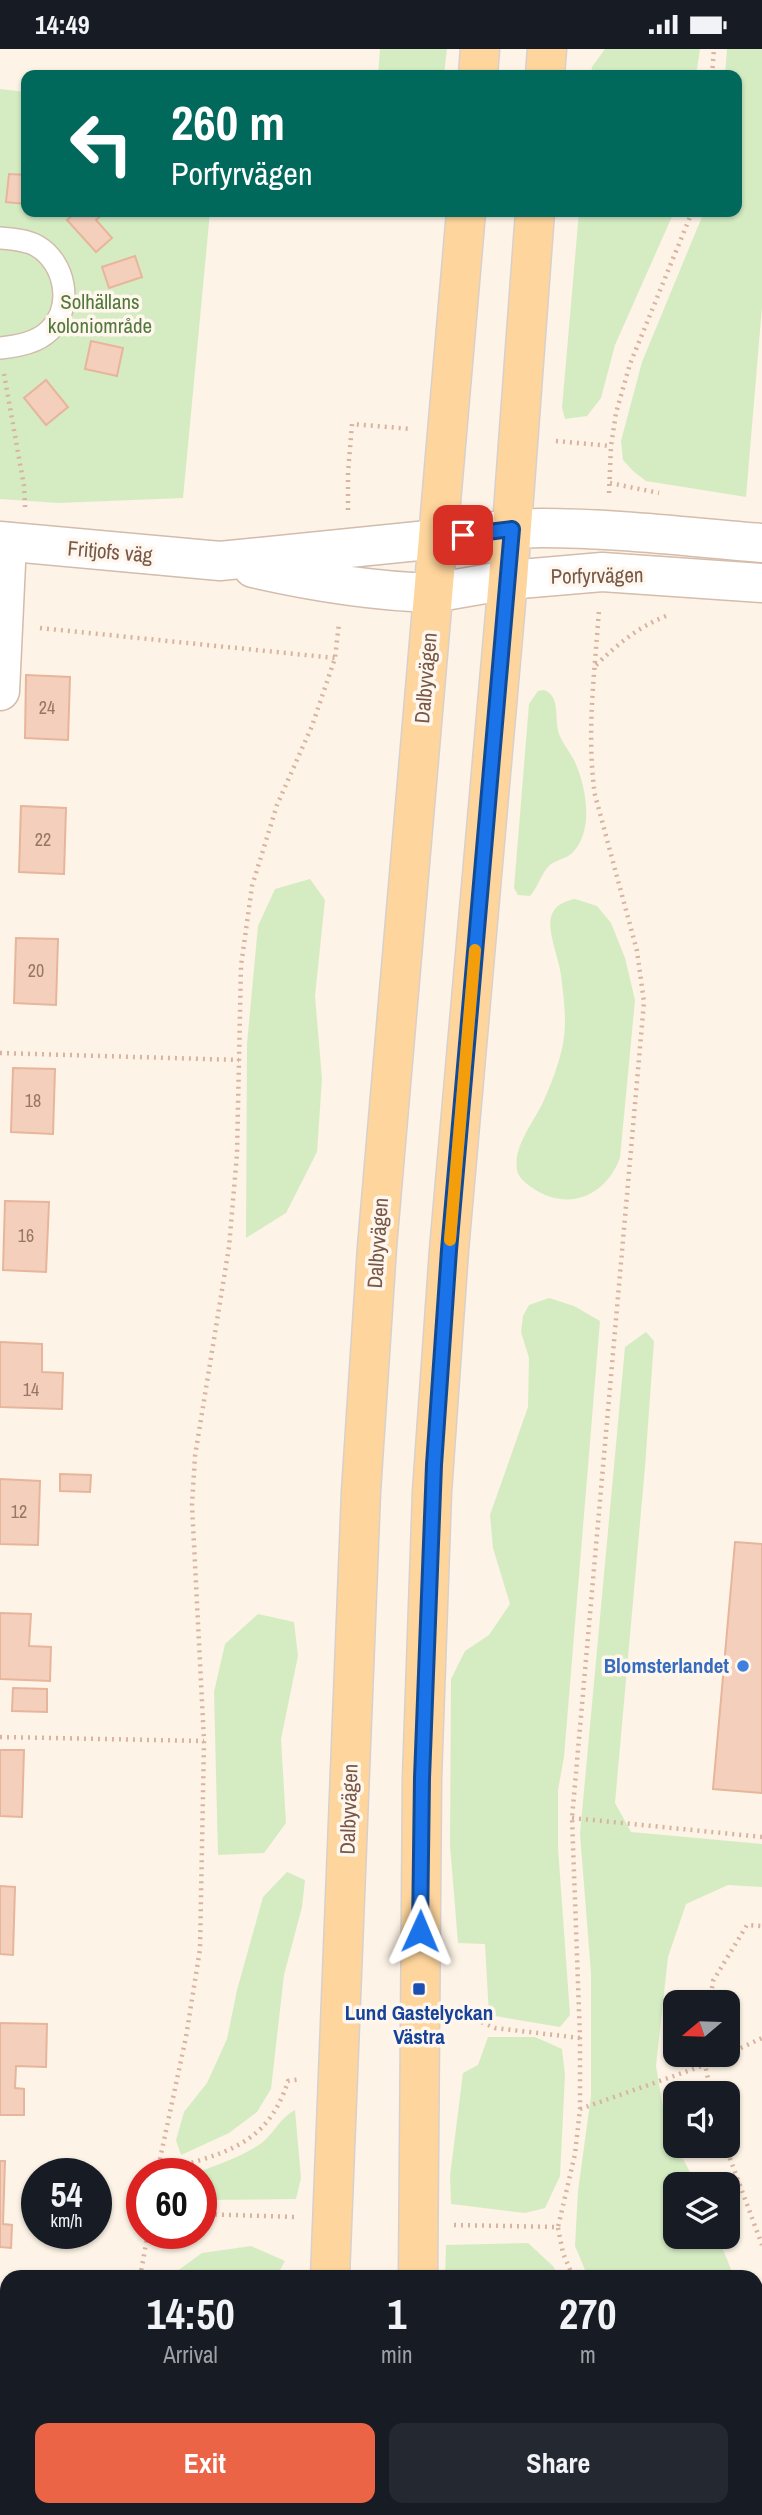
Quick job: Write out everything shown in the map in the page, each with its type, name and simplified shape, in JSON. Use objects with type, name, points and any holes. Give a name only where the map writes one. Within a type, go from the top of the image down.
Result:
[{"type":"main road","points":[[478,70],[480,49]]},
{"type":"main road","points":[[545,70],[547,49]]},
{"type":"main road","name":"Dalbyvägen","points":[[330,2270],[361,1492],[380,1219],[466,217]]},
{"type":"main road","points":[[418,2270],[422,1806],[432,1492],[449,1250],[508,580],[535,217]]},
{"type":"street","name":"Porfyrvägen","points":[[438,539],[512,529],[605,530],[762,543]]},
{"type":"street","name":"Fritjofs väg","points":[[10,542],[220,561],[343,568],[438,539]]},
{"type":"street","points":[[0,691],[10,542]]},
{"type":"street","name":"Fritjofs väg","points":[[343,568],[388,592],[433,593]]},
{"type":"street","name":"Porfyrvägen","points":[[433,593],[508,580],[601,572],[762,583]]},
{"type":"lane","points":[[0,237],[36,245],[45,252],[61,271],[64,295],[61,310],[50,330],[1,357]]},
{"type":"path","points":[[712,70],[714,49]]},
{"type":"path","points":[[605,530],[616,413],[630,365],[690,217]]},
{"type":"path","points":[[1,357],[24,486],[10,542]]},
{"type":"path","points":[[161,2158],[186,2037],[200,1949],[204,1741],[194,1571],[193,1492],[197,1444],[229,1247],[237,1153],[241,966],[252,886],[276,804],[313,726],[335,658],[348,520],[352,424]]},
{"type":"path","points":[[570,2270],[563,2253],[558,2227],[575,2154],[580,2109],[572,1818],[644,1002],[638,951],[593,782],[590,736],[601,572]]},
{"type":"path","points":[[596,665],[621,641],[652,622],[677,612]]},
{"type":"path","points":[[3,626],[335,658]]},
{"type":"path","points":[[0,1053],[239,1060]]},
{"type":"path","points":[[0,1737],[204,1741]]},
{"type":"path","points":[[572,1818],[762,1837]]},
{"type":"path","points":[[712,1990],[713,1980],[747,1925],[762,1926]]},
{"type":"path","points":[[456,2011],[495,2028],[580,2038]]},
{"type":"path","points":[[740,2048],[762,2038]]},
{"type":"path","points":[[580,2109],[699,2067]]},
{"type":"path","points":[[205,2158],[245,2142],[267,2122],[288,2081],[301,2079]]},
{"type":"path","points":[[730,2158],[762,2245]]},
{"type":"path","points":[[217,2214],[308,2217]]},
{"type":"path","points":[[450,2225],[558,2227]]},
{"type":"path","points":[[141,2270],[145,2249]]},
{"type":"green space","points":[[380,49],[447,49],[445,70],[378,70]]},
{"type":"green space","points":[[605,49],[700,49],[697,70],[592,70]]},
{"type":"green space","points":[[727,49],[762,49],[762,307],[746,497],[646,481],[623,460],[621,441],[642,362],[702,217],[742,217],[742,70],[725,70]]},
{"type":"green space","name":"Solhällans koloniområde","points":[[0,89],[21,91],[21,217],[210,217],[183,498],[58,503],[0,499]]},
{"type":"green space","points":[[579,217],[672,217],[615,345],[601,398],[587,416],[565,419],[562,408]]},
{"type":"green space","points":[[544,690],[553,697],[559,734],[579,772],[585,795],[586,819],[580,842],[574,851],[547,868],[530,896],[518,895],[514,888],[529,704],[538,691]]},
{"type":"green space","points":[[310,879],[325,900],[315,996],[322,1079],[317,1152],[286,1213],[246,1238],[247,1044],[258,926],[275,889]]},
{"type":"green space","points":[[575,899],[597,906],[611,923],[625,958],[635,1000],[620,1158],[606,1182],[596,1190],[585,1196],[561,1199],[547,1196],[526,1183],[518,1173],[517,1161],[521,1142],[544,1100],[561,1053],[565,1033],[564,1005],[550,923],[552,913],[557,907]]},
{"type":"green space","points":[[549,1298],[574,1306],[600,1321],[564,1757],[558,1790],[558,1848],[570,2015],[560,2027],[489,2015],[485,1944],[458,1943],[450,1845],[451,1679],[465,1651],[489,1635],[510,1604],[493,1548],[490,1515],[528,1407],[529,1358],[521,1332],[523,1316],[529,1305]]},
{"type":"green space","points":[[646,1332],[654,1341],[615,1803],[631,1832],[762,1844],[762,1887],[728,1885],[686,1904],[668,1957],[656,2066],[663,2108],[663,2158],[683,2158],[690,2172],[663,2172],[663,2249],[723,2249],[731,2270],[585,2270],[575,2246],[578,2191],[591,2096],[591,1973],[580,1834],[625,1347]]},
{"type":"green space","points":[[258,1614],[294,1622],[298,1656],[281,1739],[286,1823],[264,1853],[218,1855],[214,1692],[225,1644]]},
{"type":"green space","points":[[287,1872],[305,1880],[302,1907],[284,1975],[271,2089],[257,2112],[229,2133],[181,2155],[176,2140],[184,2112],[207,2083],[227,2039],[237,1990],[263,1897]]},
{"type":"green space","points":[[488,2037],[535,2037],[562,2049],[565,2075],[560,2176],[545,2208],[525,2213],[451,2204],[450,2176],[463,2073],[478,2065]]},
{"type":"green space","points":[[295,2110],[301,2178],[296,2199],[217,2200],[217,2165],[257,2146]]},
{"type":"green space","points":[[528,2243],[555,2270],[445,2270],[446,2245]]},
{"type":"green space","points":[[251,2246],[285,2261],[280,2270],[179,2270],[202,2253]]},
{"type":"building","points":[[9,174],[21,175],[21,204],[6,202]]},
{"type":"building","points":[[70,217],[99,217],[96,220],[112,238],[96,252],[67,220]]},
{"type":"building","points":[[135,256],[142,277],[109,288],[102,267]]},
{"type":"building","points":[[91,341],[123,348],[117,376],[85,369]]},
{"type":"building","points":[[46,380],[68,407],[46,425],[24,398]]},
{"type":"building","points":[[26,675],[70,677],[68,740],[25,738]]},
{"type":"building","points":[[21,806],[66,808],[64,874],[19,872]]},
{"type":"building","points":[[16,938],[58,939],[56,1005],[14,1003]]},
{"type":"building","points":[[13,1068],[55,1069],[53,1134],[11,1132]]},
{"type":"building","points":[[5,1201],[49,1202],[46,1272],[3,1270]]},
{"type":"building","points":[[0,1342],[42,1344],[42,1372],[63,1373],[62,1409],[0,1407]]},
{"type":"building","points":[[60,1474],[91,1475],[90,1492],[60,1491]]},
{"type":"building","points":[[0,1479],[40,1481],[38,1545],[0,1544]]},
{"type":"building","name":"Blomsterlandet","points":[[735,1542],[762,1544],[762,1793],[713,1789]]},
{"type":"building","points":[[0,1613],[31,1614],[29,1646],[51,1647],[50,1681],[0,1679]]},
{"type":"building","points":[[13,1688],[47,1689],[47,1712],[12,1711]]},
{"type":"building","points":[[0,1750],[24,1750],[22,1817],[0,1816]]},
{"type":"building","points":[[0,1886],[15,1887],[13,1955],[0,1954]]},
{"type":"building","points":[[0,2023],[47,2024],[46,2067],[16,2066],[15,2088],[24,2089],[24,2115],[0,2115]]},
{"type":"building","points":[[0,2161],[5,2161],[3,2224],[12,2225],[11,2248],[0,2247]]},
{"type":"slow traffic","points":[[450,1240],[475,950]]},
{"type":"place","name":"Blomsterlandet","points":[[743,1666]]},
{"type":"place","name":"Lund Gastelyckan Västra","points":[[419,1989]]},
{"type":"route","points":[[420,1931],[422,1778],[432,1492],[449,1250],[512,529],[463,535]]}]
